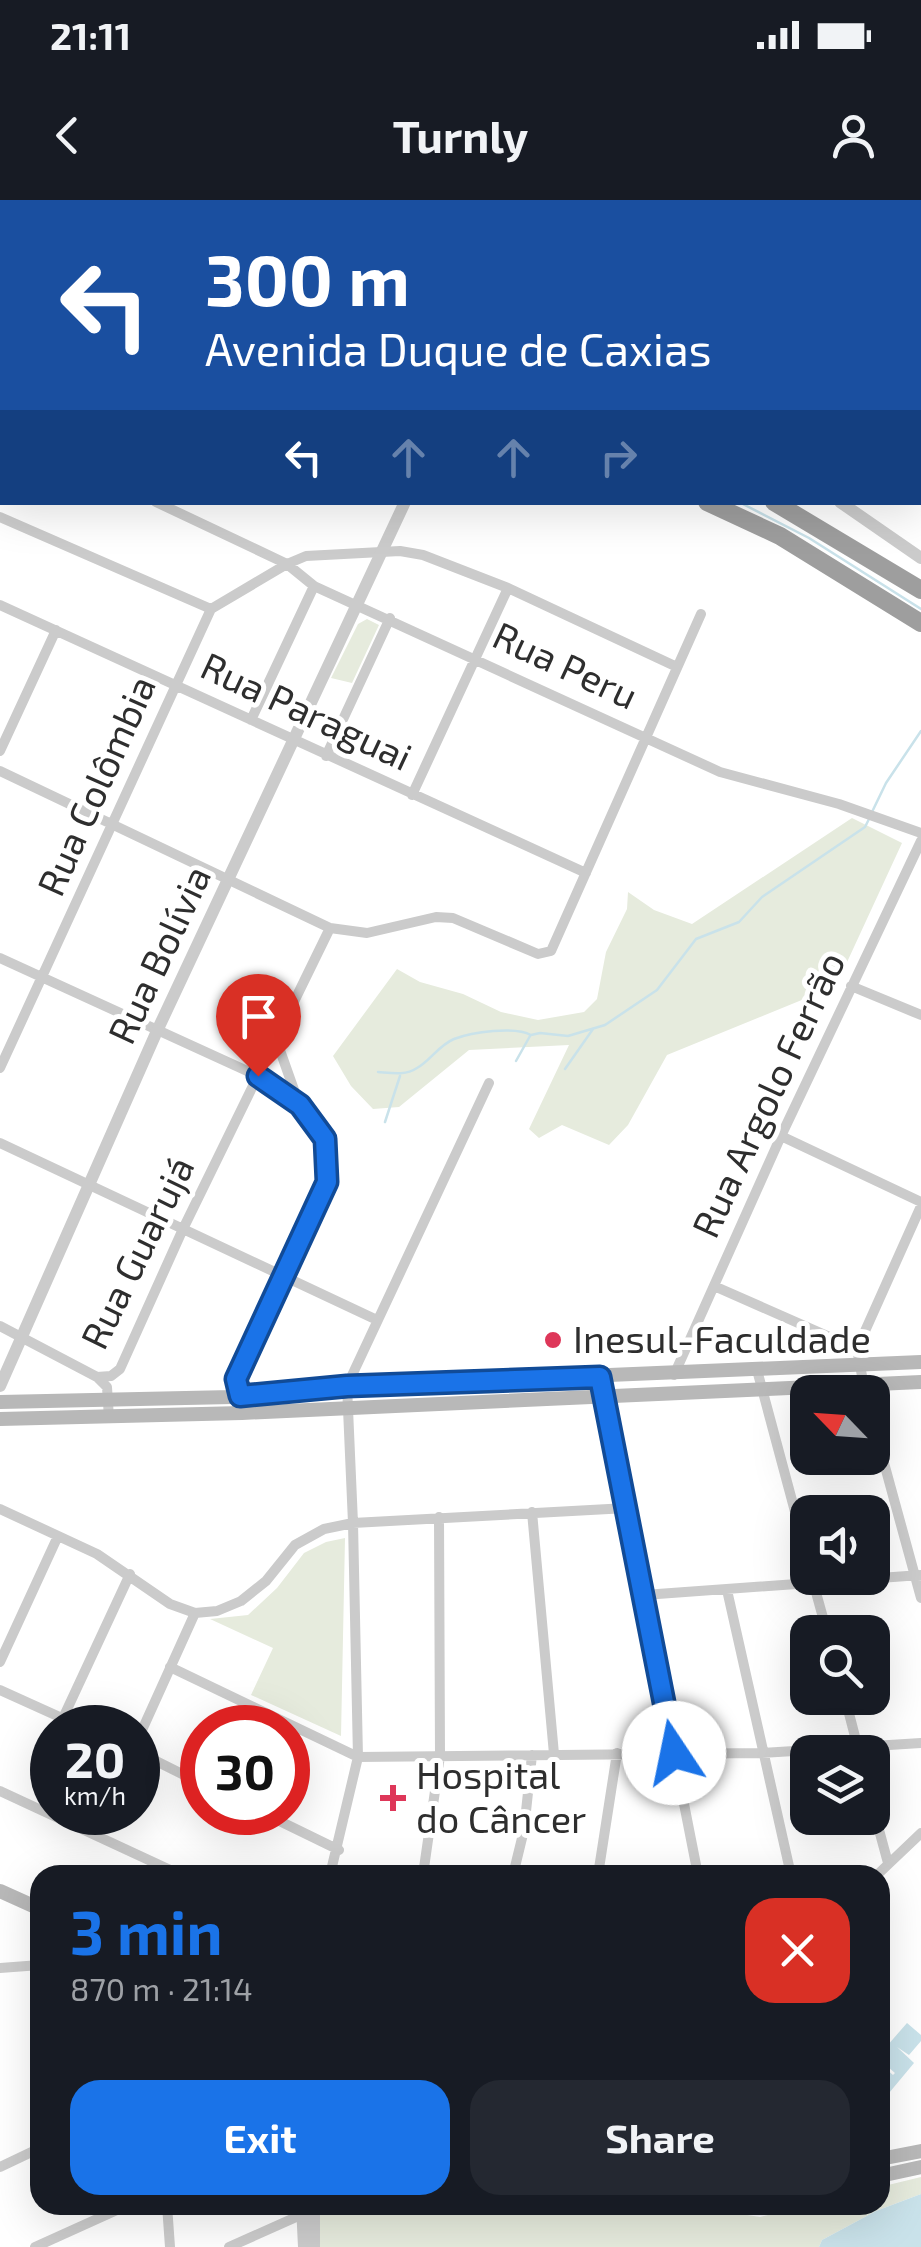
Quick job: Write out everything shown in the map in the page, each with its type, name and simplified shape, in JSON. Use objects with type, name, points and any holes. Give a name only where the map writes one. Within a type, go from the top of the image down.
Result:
[{"type":"highway","points":[[713,505],[780,536],[921,623]]},
{"type":"highway","points":[[779,505],[921,590]]},
{"type":"main road","points":[[0,1419],[110,1418],[234,1405],[347,1386],[916,1362],[916,1382],[890,1385]]},
{"type":"main road","points":[[698,1392],[718,1385],[723,1372]]},
{"type":"main road","points":[[460,1402],[465,1389],[512,1380]]},
{"type":"main road","points":[[0,1402],[347,1406],[790,1389]]},
{"type":"main road","points":[[0,1891],[30,1905]]},
{"type":"main road","points":[[890,2157],[921,2151]]},
{"type":"main road","points":[[890,2174],[921,2168]]},
{"type":"street","name":"Rua Peru","points":[[164,505],[286,564],[314,586],[720,772],[921,833]]},
{"type":"street","points":[[176,510],[189,505]]},
{"type":"street","points":[[192,505],[198,520]]},
{"type":"street","name":"Rua Bolívia","points":[[0,1386],[157,1030],[404,505]]},
{"type":"street","points":[[844,505],[921,558]]},
{"type":"street","points":[[0,517],[210,609],[306,556],[383,552],[423,555],[508,588],[678,667]]},
{"type":"street","points":[[251,720],[314,586]]},
{"type":"street","points":[[412,794],[508,588]]},
{"type":"street","name":"Rua Paraguai","points":[[0,605],[586,874]]},
{"type":"street","name":"Rua Colômbia","points":[[0,1068],[210,609]]},
{"type":"street","points":[[0,771],[330,928],[367,933],[436,917],[454,918],[538,954],[551,951],[701,614]]},
{"type":"street","points":[[326,756],[390,618]]},
{"type":"street","points":[[0,751],[56,630]]},
{"type":"street","name":"Rua Argolo Ferrão","points":[[674,1375],[781,1136],[921,841]]},
{"type":"street","name":"Rua Guarujá","points":[[97,1377],[111,1376],[120,1369],[330,928]]},
{"type":"street","points":[[0,958],[258,1076],[300,1105]]},
{"type":"street","points":[[852,986],[921,1016]]},
{"type":"street","points":[[234,1405],[236,1379],[327,1182],[325,1139],[300,1105],[276,1038]]},
{"type":"street","points":[[333,1865],[358,1756],[347,1386],[489,1083]]},
{"type":"street","points":[[781,1136],[921,1204],[857,1348],[860,1375]]},
{"type":"street","points":[[0,1143],[378,1320]]},
{"type":"street","points":[[714,1286],[857,1348]]},
{"type":"street","points":[[0,1326],[97,1377],[106,1385],[110,1418]]},
{"type":"street","points":[[757,1370],[791,1495]]},
{"type":"street","points":[[600,1377],[696,1865]]},
{"type":"street","points":[[889,1475],[921,1598]]},
{"type":"street","points":[[0,1509],[130,1574],[170,1604],[195,1613],[216,1611],[241,1601],[266,1582],[294,1545],[324,1529],[440,1517],[628,1508]]},
{"type":"street","points":[[532,1512],[554,1754]]},
{"type":"street","points":[[424,1865],[440,1756],[440,1517]]},
{"type":"street","points":[[0,1662],[58,1536]]},
{"type":"street","points":[[70,1705],[130,1574]]},
{"type":"street","points":[[890,1577],[918,1575]]},
{"type":"street","points":[[644,1595],[790,1583]]},
{"type":"street","points":[[727,1590],[789,1865]]},
{"type":"street","points":[[153,1705],[195,1613]]},
{"type":"street","points":[[170,1668],[358,1756],[790,1752]]},
{"type":"street","points":[[0,1690],[34,1705]]},
{"type":"street","points":[[890,1747],[921,1744]]},
{"type":"street","points":[[515,1865],[524,1830],[532,1754]]},
{"type":"street","points":[[599,1865],[616,1754]]},
{"type":"street","points":[[0,1791],[159,1865]]},
{"type":"street","points":[[885,1865],[921,1833]]},
{"type":"street","points":[[308,1835],[338,1850]]},
{"type":"street","points":[[881,1835],[888,1862]]},
{"type":"street","points":[[0,1968],[30,1965]]},
{"type":"street","points":[[0,2167],[30,2153]]},
{"type":"street","points":[[35,2247],[106,2215]]},
{"type":"street","points":[[168,2215],[170,2247]]},
{"type":"street","points":[[228,2247],[291,2215]]},
{"type":"street","points":[[304,2247],[306,2215]]},
{"type":"street","points":[[308,2215],[314,2247]]},
{"type":"shaded area","points":[[367,619],[379,625],[352,683],[331,678],[358,624]]},
{"type":"shaded area","points":[[852,818],[902,843],[836,986],[667,1055],[628,1125],[609,1145],[562,1125],[539,1138],[529,1129],[569,1045],[469,1050],[399,1107],[373,1109],[351,1086],[333,1056],[397,969],[420,982],[463,994],[501,1012],[538,1020],[584,1012],[597,999],[606,952],[627,909],[628,892],[654,910],[692,924]]},
{"type":"shaded area","points":[[345,1538],[341,1736],[310,1722],[310,1705],[273,1705],[251,1695],[273,1648],[210,1619],[248,1615],[277,1588],[304,1553]]},
{"type":"shaded area","points":[[921,2177],[921,2194],[890,2206],[890,2185]]},
{"type":"shaded area","points":[[320,2215],[869,2215],[822,2240],[819,2247],[318,2247]]},
{"type":"water","points":[[907,2023],[921,2035],[921,2041],[909,2055],[897,2047],[914,2063],[890,2092],[890,2072],[895,2073],[890,2069],[890,2043]]},
{"type":"water","points":[[921,2194],[921,2247],[819,2247],[822,2240],[869,2215],[890,2215],[890,2206]]},
{"type":"waterway","points":[[745,505],[809,538],[921,609]]},
{"type":"waterway","points":[[872,812],[886,783],[921,731]]},
{"type":"waterway","points":[[378,1072],[412,1071],[449,1042],[471,1034],[504,1030],[568,1036],[605,1025],[657,990],[696,939],[739,922],[762,897],[865,827],[869,819]]},
{"type":"waterway","points":[[565,1069],[593,1029]]},
{"type":"waterway","points":[[516,1061],[530,1036]]},
{"type":"waterway","points":[[385,1122],[400,1076]]},
{"type":"place","name":"Inesul-Faculdade","points":[[553,1340]]},
{"type":"place","name":"Hospital do Câncer","points":[[393,1798]]},
{"type":"route","points":[[258,1076],[300,1105],[325,1139],[327,1182],[236,1379],[236,1390],[240,1396],[347,1386],[600,1377],[674,1753]]}]
